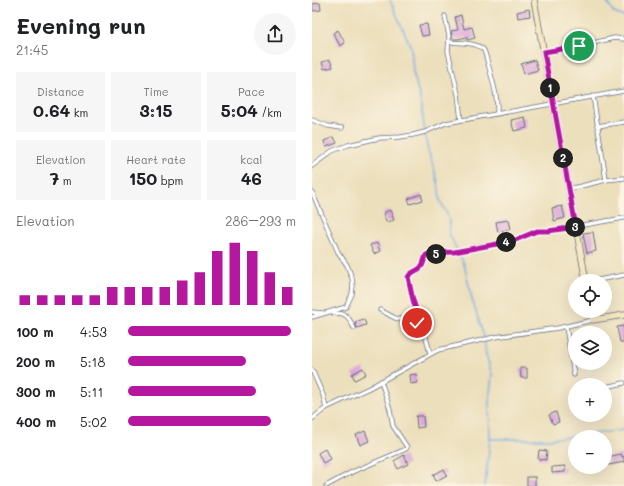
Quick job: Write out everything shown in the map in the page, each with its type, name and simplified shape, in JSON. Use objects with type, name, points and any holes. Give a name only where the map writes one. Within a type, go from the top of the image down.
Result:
[{"type":"street","points":[[534,0],[585,274]]},
{"type":"street","points":[[444,16],[449,42],[448,51],[458,94],[461,120]]},
{"type":"street","points":[[544,52],[572,48],[614,38],[624,39]]},
{"type":"street","points":[[449,42],[473,45],[480,47],[484,51],[495,88],[497,113]]},
{"type":"street","points":[[312,166],[332,151],[348,145],[379,138],[413,135],[446,123],[461,120],[624,91]]},
{"type":"street","points":[[593,96],[606,180]]},
{"type":"street","points":[[312,120],[328,126],[342,128]]},
{"type":"street","points":[[597,126],[624,122]]},
{"type":"street","points":[[569,189],[606,180],[624,178]]},
{"type":"street","points":[[312,192],[338,252],[347,265],[352,278],[353,286],[352,294],[346,307],[312,317]]},
{"type":"street","points":[[430,353],[413,300],[408,277],[410,273],[420,269],[426,255],[431,253],[459,252],[513,241],[537,231],[576,227],[624,218]]},
{"type":"street","points":[[612,277],[624,275]]},
{"type":"street","points":[[343,308],[345,315]]},
{"type":"street","points":[[380,310],[395,318],[417,323],[422,328]]},
{"type":"street","points":[[312,312],[329,312],[345,315],[349,318],[354,328]]},
{"type":"street","points":[[312,419],[326,408],[438,350],[494,337],[566,327],[593,320],[624,315]]},
{"type":"street","points":[[566,327],[574,375]]},
{"type":"street","points":[[312,370],[324,395],[326,408]]},
{"type":"street","points":[[326,486],[352,472],[406,449],[407,447],[393,426],[390,409],[380,381]]},
{"type":"street","points":[[612,386],[624,383]]},
{"type":"building","points":[[320,3],[321,10],[313,11],[312,4]]},
{"type":"building","points":[[529,9],[530,16],[518,18],[517,12]]},
{"type":"building","points":[[461,15],[464,29],[472,27],[475,38],[467,40],[467,37],[453,39],[451,31],[458,30],[455,17]]},
{"type":"building","points":[[427,24],[429,35],[422,36],[419,25]]},
{"type":"building","points":[[338,30],[345,43],[340,46],[333,33]]},
{"type":"building","points":[[330,60],[333,67],[324,69],[322,62]]},
{"type":"building","points":[[535,60],[538,70],[524,74],[521,64]]},
{"type":"building","points":[[525,117],[527,128],[514,131],[511,120]]},
{"type":"building","points":[[334,137],[337,143],[326,147],[324,141]]},
{"type":"building","points":[[421,194],[423,200],[410,204],[408,199]]},
{"type":"building","points":[[562,206],[565,218],[554,221],[552,208]]},
{"type":"building","points":[[390,210],[394,220],[386,222],[383,213]]},
{"type":"building","points":[[508,220],[510,229],[498,232],[496,222]]},
{"type":"building","points":[[593,232],[596,251],[587,253],[583,233]]},
{"type":"building","points":[[377,243],[380,251],[374,254],[370,245]]},
{"type":"building","points":[[364,319],[366,325],[357,328],[355,322]]},
{"type":"building","points":[[624,326],[624,342],[620,342],[617,327]]},
{"type":"building","points":[[363,368],[366,374],[355,380],[352,374]]},
{"type":"building","points":[[520,368],[527,368],[527,378],[521,378]]},
{"type":"building","points":[[416,374],[417,383],[410,384],[409,375]]},
{"type":"building","points":[[556,412],[559,422],[553,424],[549,415]]},
{"type":"building","points":[[416,416],[423,416],[424,427],[417,428]]},
{"type":"building","points":[[365,431],[369,441],[360,445],[356,435]]},
{"type":"building","points":[[325,449],[330,459],[323,463],[318,453]]},
{"type":"building","points":[[539,450],[547,451],[546,460],[538,459]]},
{"type":"building","points":[[621,454],[622,457],[624,456],[624,462],[612,464],[612,456]]},
{"type":"building","points":[[404,455],[408,464],[398,469],[394,461]]},
{"type":"building","points":[[565,466],[565,472],[552,473],[552,467]]},
{"type":"building","points":[[444,469],[447,475],[436,481],[433,475]]},
{"type":"building","points":[[527,477],[535,477],[535,486],[527,486]]},
{"type":"waterway","points":[[390,0],[411,47],[413,72],[420,98],[427,147],[438,182],[440,200],[448,216],[450,225],[449,234],[464,264],[472,299],[484,337],[486,355],[492,374],[489,403],[490,439],[485,486]]},
{"type":"waterway","points":[[606,0],[614,13],[624,17]]},
{"type":"waterway","points":[[491,439],[550,439],[624,430]]},
{"type":"route","points":[[417,323],[422,328],[413,300],[408,277],[410,273],[420,269],[426,255],[431,253],[437,254],[464,251],[474,247],[513,241],[529,233],[537,231],[576,227],[544,52],[579,46]]}]
